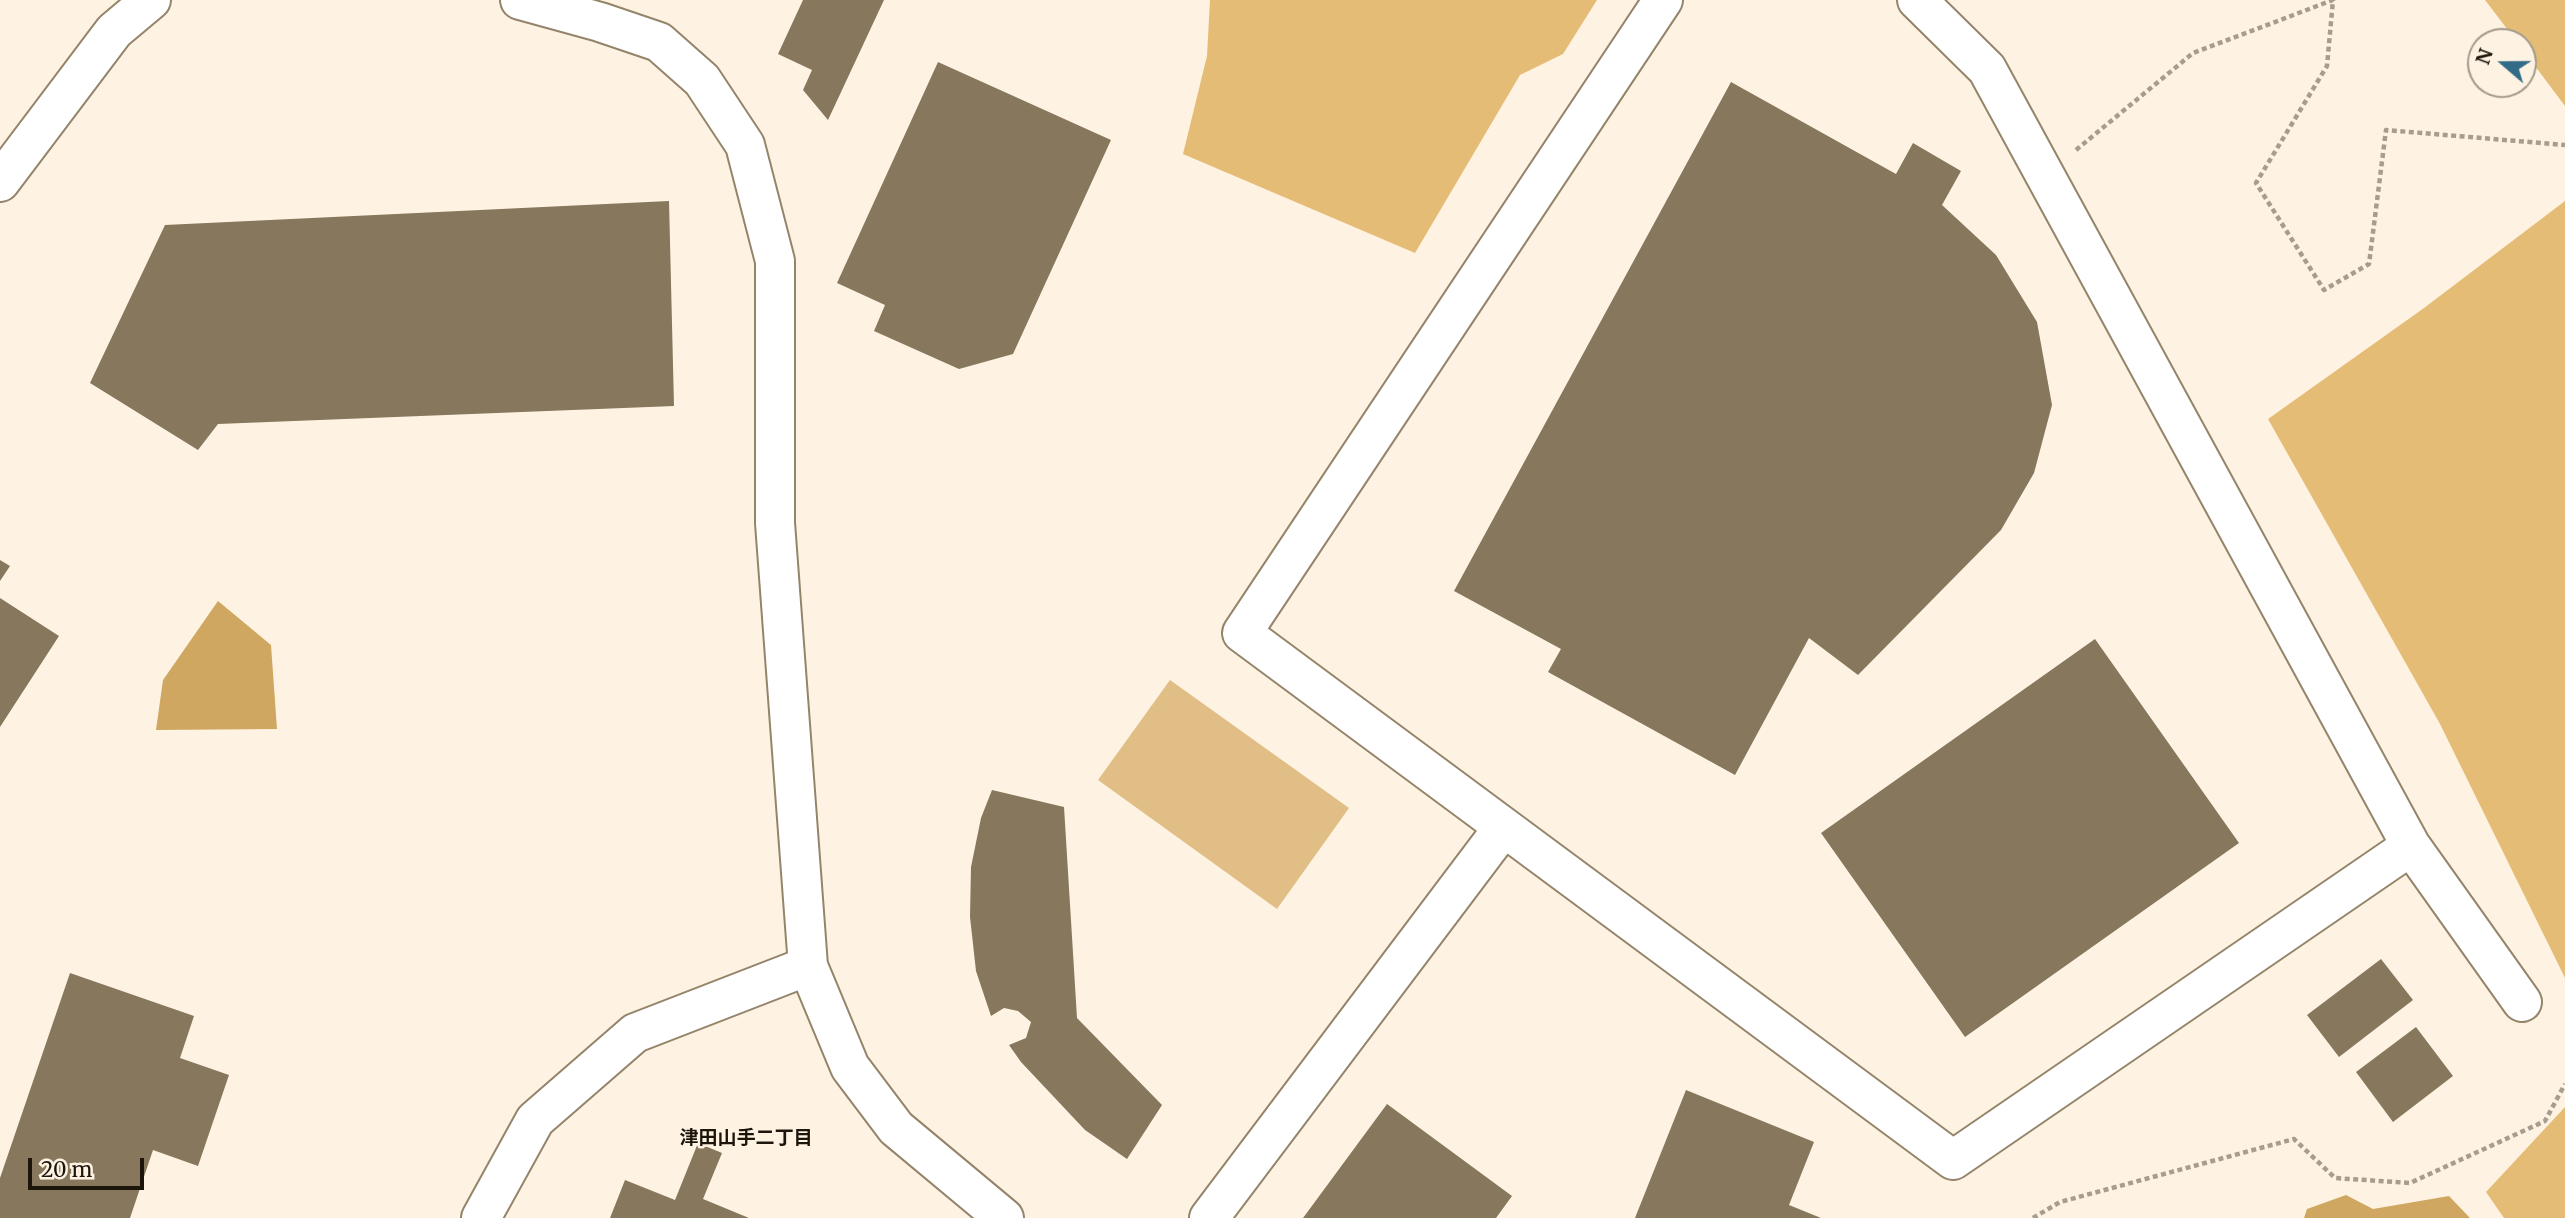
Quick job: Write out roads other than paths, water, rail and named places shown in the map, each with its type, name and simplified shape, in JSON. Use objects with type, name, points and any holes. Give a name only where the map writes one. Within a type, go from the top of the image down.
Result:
[{"type":"street","points":[[0,182],[114,32],[151,0]]},
{"type":"street","points":[[520,0],[659,42],[702,80],[745,145],[775,261],[775,523],[808,966],[850,1067],[896,1128],[1004,1218]]},
{"type":"street","points":[[1663,0],[1242,633],[1953,1160],[2411,846]]},
{"type":"street","points":[[1917,0],[1987,69],[2411,846],[2522,1002]]},
{"type":"street","points":[[1209,1218],[1503,828]]},
{"type":"street","points":[[481,1218],[535,1120],[635,1033],[808,966]]},
{"type":"district","name":"津田山手二丁目","points":[[746,1139]]}]
